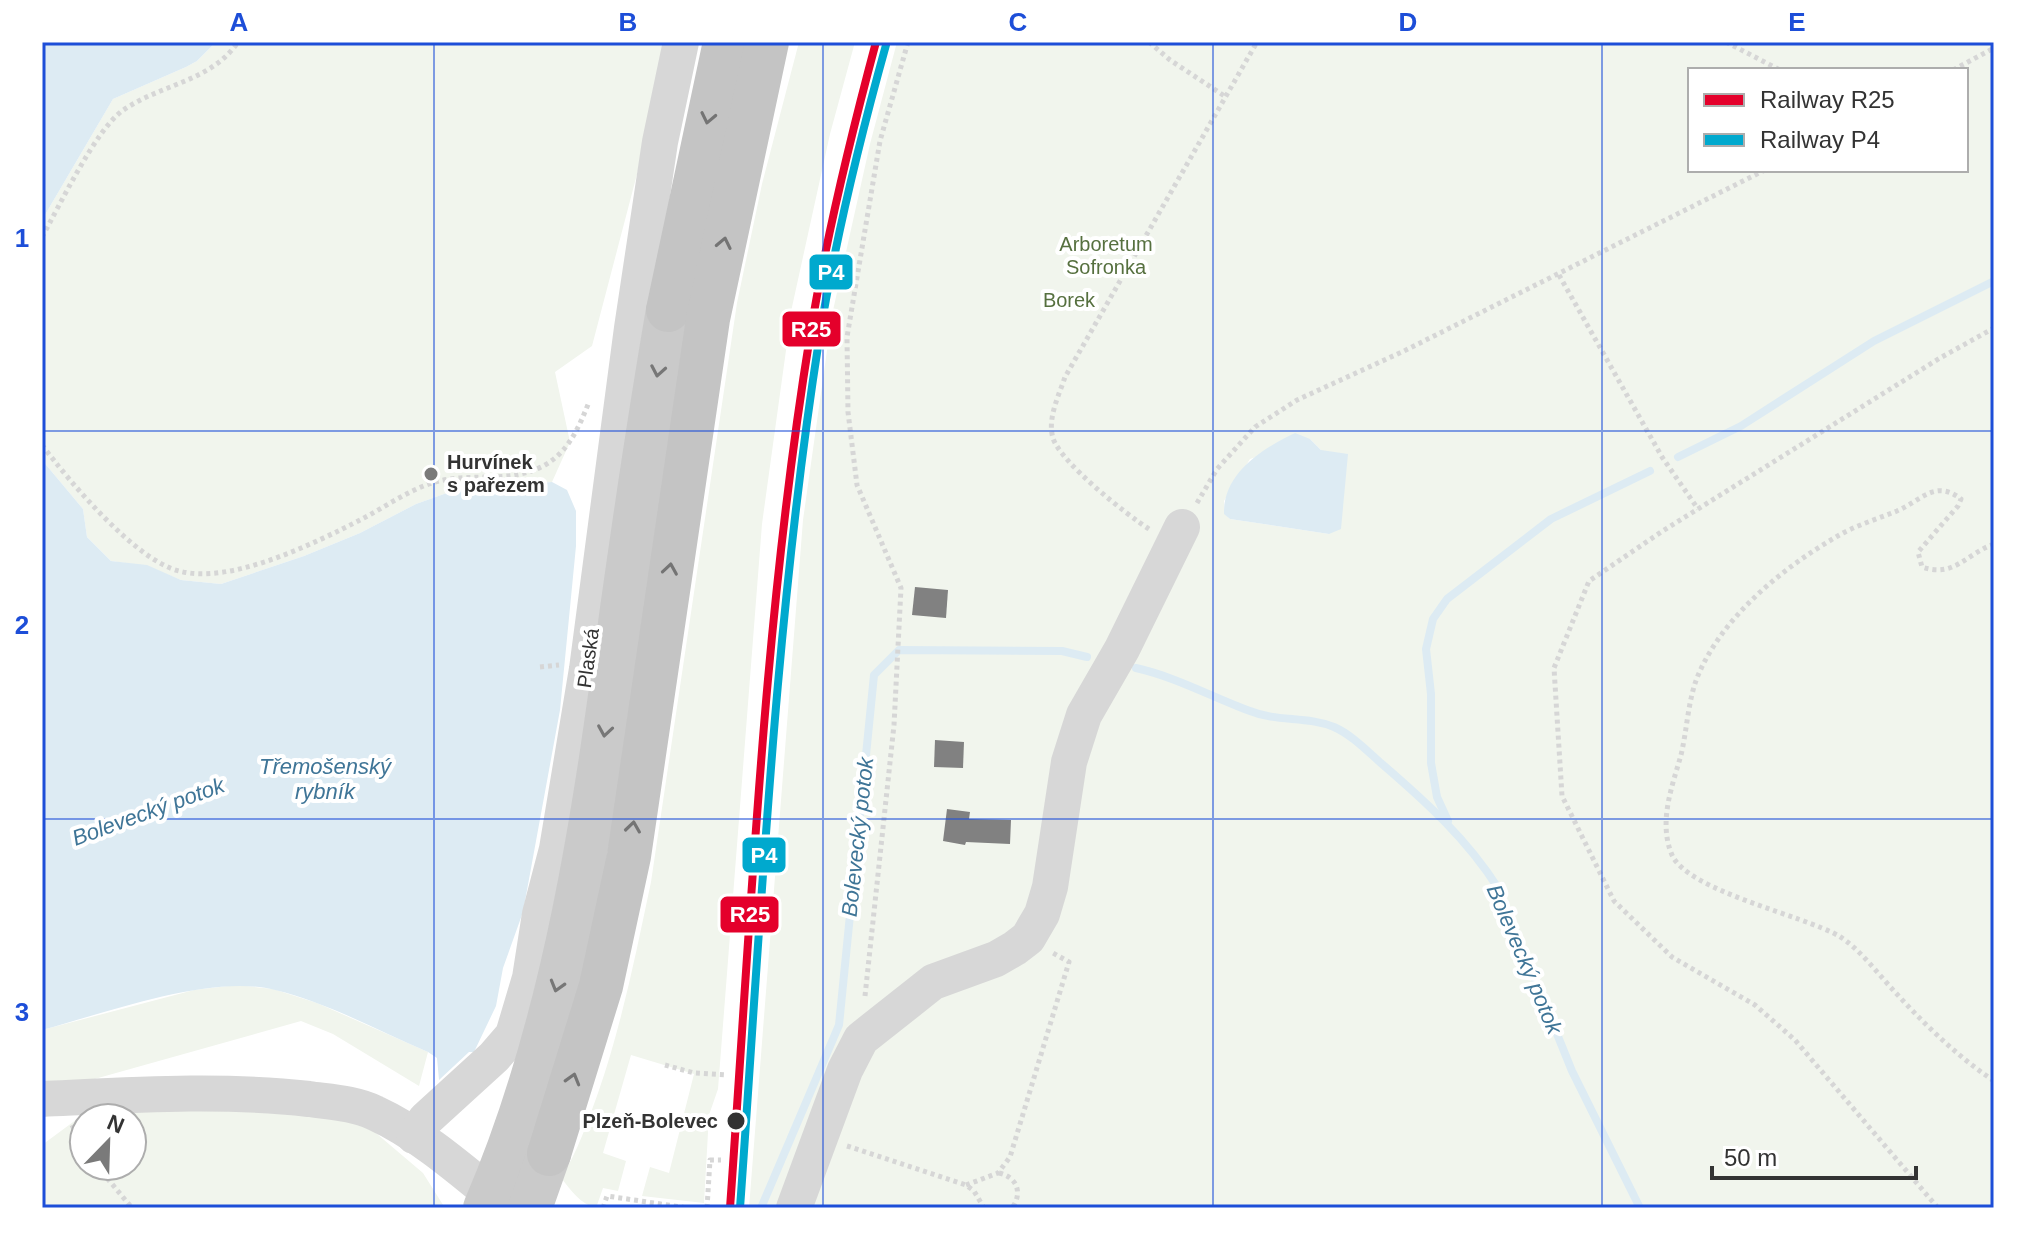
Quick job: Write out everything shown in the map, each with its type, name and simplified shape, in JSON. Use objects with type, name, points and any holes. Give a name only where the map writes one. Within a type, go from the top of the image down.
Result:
[{"type":"highway","points":[[549,1154],[601,986],[629,856],[688,315],[725,42]]},
{"type":"highway","points":[[688,315],[767,42]]},
{"type":"main road","name":"Plaská","points":[[504,1205],[525,1100],[560,975],[587,847],[647,432],[688,315]]},
{"type":"main road","points":[[504,1205],[549,1154]]},
{"type":"street","name":"Plaská","points":[[414,1136],[426,1119],[494,1057],[513,1035],[530,978],[540,914],[557,849],[587,669],[632,328],[660,142],[681,42]]},
{"type":"street","points":[[794,1208],[845,1070],[861,1039],[933,982],[996,959],[1028,938],[1042,914],[1050,887],[1069,762],[1084,715],[1122,649],[1169,530]]},
{"type":"street","points":[[42,1099],[130,1095],[272,1095],[340,1103],[374,1112],[414,1136],[504,1205]]},
{"type":"path","points":[[42,237],[108,125],[120,112],[211,70],[230,54],[238,42]]},
{"type":"path","points":[[861,1039],[894,725],[901,588],[857,485],[848,412],[847,337],[880,141],[908,42]]},
{"type":"path","points":[[1149,42],[1170,60],[1226,97]]},
{"type":"path","points":[[1169,530],[1125,513],[1068,459],[1053,440],[1051,421],[1065,377],[1257,42]]},
{"type":"path","points":[[1726,42],[1776,68]]},
{"type":"path","points":[[1957,68],[1994,48]]},
{"type":"path","points":[[1217,469],[1255,427],[1297,400],[1559,275],[1761,172]]},
{"type":"path","points":[[1559,275],[1662,457],[1698,509]]},
{"type":"path","points":[[1938,1208],[1795,1040],[1755,1005],[1672,957],[1614,901],[1562,796],[1554,668],[1589,581],[1698,509],[1940,358],[1994,328]]},
{"type":"path","points":[[42,445],[94,504],[151,559],[181,572],[207,575],[229,572],[303,547],[436,481],[519,475],[546,465],[574,437],[591,389]]},
{"type":"path","points":[[1994,544],[1948,570],[1922,567],[1918,552],[1961,499],[1951,491],[1937,489],[1909,506],[1837,536],[1749,602],[1721,637],[1697,678],[1667,804],[1666,836],[1673,857],[1692,877],[1840,937],[1948,1046],[1994,1081]]},
{"type":"path","points":[[966,1185],[998,1173],[1010,1157],[1069,962],[1028,938]]},
{"type":"path","points":[[665,1065],[694,1073],[727,1075]]},
{"type":"path","points":[[819,1138],[966,1185],[974,1191],[984,1208]]},
{"type":"path","points":[[707,1208],[710,1160],[721,1160]]},
{"type":"path","points":[[998,1173],[1010,1176],[1017,1187],[1017,1200],[1012,1208]]},
{"type":"path","points":[[110,1182],[132,1208]]},
{"type":"path","points":[[603,1208],[607,1196],[688,1208]]},
{"type":"green space","points":[[216,42],[665,42],[647,136],[592,346],[555,372],[570,442],[552,482],[458,489],[416,504],[360,533],[304,556],[221,584],[181,580],[147,566],[111,561],[87,537],[83,509],[42,460],[42,220],[113,99],[197,61]]},
{"type":"green space","points":[[799,42],[855,42],[830,134],[792,307],[762,524],[718,1089],[709,1115],[704,1203],[642,1196],[650,1167],[669,1173],[694,1074],[631,1055],[603,1153],[626,1161],[618,1191],[603,1188],[596,1208],[581,1200],[561,1178],[582,1137],[607,1067],[651,882],[737,303],[762,184]]},
{"type":"green space","points":[[897,42],[1994,42],[1994,1208],[749,1208],[803,520],[832,315],[870,144]],"holes":[[[1310,439],[1321,450],[1329,534],[1230,519],[1225,514],[1224,501],[1250,459]]]},
{"type":"green space","points":[[237,985],[273,989],[317,1003],[428,1052],[419,1086],[333,1034],[301,1021],[91,1080],[42,1083],[42,1030],[194,990]]},
{"type":"green space","points":[[306,1107],[370,1128],[423,1173],[445,1208],[42,1208],[42,1145],[68,1126],[68,1182],[148,1182],[148,1108]]},
{"type":"water","points":[[42,42],[216,42],[197,61],[113,99],[42,220]]},
{"type":"water","points":[[1295,433],[1310,439],[1321,450],[1348,454],[1341,529],[1329,534],[1230,519],[1224,514],[1225,499],[1237,475],[1258,455]]},
{"type":"water","name":"Třemošenský rybník","points":[[42,460],[83,509],[87,537],[111,561],[147,565],[181,580],[221,584],[304,556],[360,533],[416,504],[458,489],[552,482],[567,490],[576,511],[576,546],[560,710],[523,912],[503,968],[496,1006],[474,1052],[469,1052],[439,1080],[437,1058],[428,1052],[315,1002],[250,986],[221,987],[159,997],[42,1030]]},
{"type":"building","points":[[915,587],[948,590],[946,618],[912,615]]},
{"type":"building","points":[[935,740],[964,742],[963,768],[934,767]]},
{"type":"building","points":[[947,809],[970,812],[969,819],[1011,820],[1010,844],[966,842],[965,845],[943,841]]},
{"type":"waterway","points":[[1678,457],[1741,426],[1874,341],[1994,281]]},
{"type":"waterway","points":[[1448,821],[1437,797],[1431,763],[1431,694],[1426,649],[1433,619],[1447,599],[1551,519],[1650,471]]},
{"type":"waterway","name":"Bolevecký potok","points":[[761,1208],[839,1025],[874,675],[899,650],[1062,651],[1087,657]]},
{"type":"waterway","name":"Bolevecký potok","points":[[1136,668],[1260,714],[1313,721],[1341,730],[1414,792],[1459,837],[1498,888],[1572,1071],[1640,1208]]},
{"type":"rail line","name":"R25","points":[[730,1208],[760,771],[794,444],[823,262],[876,42]]},
{"type":"rail line","name":"P4","points":[[740,1208],[770,773],[804,448],[832,265],[886,45]]},
{"type":"place","name":"Hurvínek s pařezem","points":[[431,474]]},
{"type":"place","name":"Plzeň-Bolevec","points":[[736,1121]]},
{"type":"park label","name":"Arboretum Sofronka","points":[[1106,256]]},
{"type":"park label","name":"Borek","points":[[1069,300]]}]
